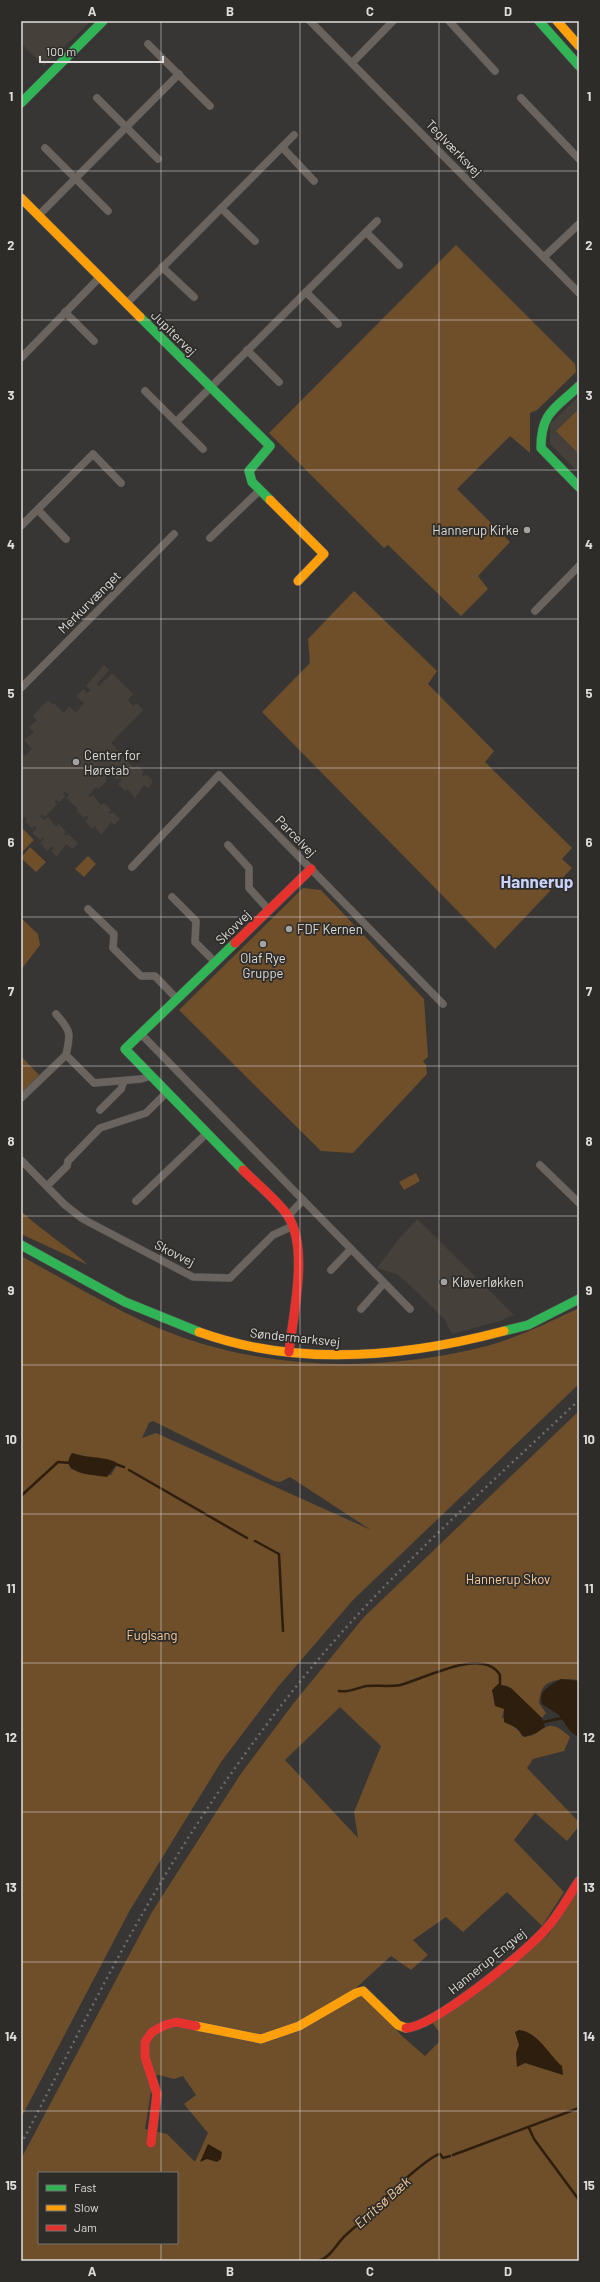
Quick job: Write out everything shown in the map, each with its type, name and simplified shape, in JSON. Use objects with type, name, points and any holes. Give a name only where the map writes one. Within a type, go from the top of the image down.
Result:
[{"type":"street","points":[[21,103],[103,21]]},
{"type":"street","name":"Teglværksvej","points":[[310,21],[579,293]]},
{"type":"street","points":[[352,63],[393,21]]},
{"type":"street","points":[[449,21],[495,71]]},
{"type":"street","points":[[539,21],[579,66]]},
{"type":"street","points":[[557,21],[579,46]]},
{"type":"street","points":[[148,44],[210,106]]},
{"type":"street","points":[[38,216],[179,74]]},
{"type":"street","points":[[97,98],[158,159]]},
{"type":"street","points":[[521,98],[579,159]]},
{"type":"street","points":[[127,303],[294,134]]},
{"type":"street","points":[[282,147],[314,181]]},
{"type":"street","points":[[45,148],[108,211]]},
{"type":"street","name":"Jupitervej","points":[[21,198],[270,446],[249,471],[252,482],[259,491],[324,554],[298,581]]},
{"type":"street","points":[[221,208],[255,241]]},
{"type":"street","points":[[176,422],[377,221]]},
{"type":"street","points":[[544,257],[579,224]]},
{"type":"street","points":[[366,232],[399,265]]},
{"type":"street","points":[[162,267],[194,297]]},
{"type":"street","points":[[21,358],[100,277]]},
{"type":"street","points":[[306,292],[338,324]]},
{"type":"street","points":[[65,312],[94,341]]},
{"type":"street","points":[[247,350],[279,382]]},
{"type":"street","points":[[579,386],[545,418],[541,430],[541,448],[579,487]]},
{"type":"street","points":[[145,391],[203,449]]},
{"type":"street","points":[[21,526],[93,454],[121,483]]},
{"type":"street","points":[[210,538],[259,491]]},
{"type":"street","points":[[38,510],[66,539]]},
{"type":"street","name":"Merkurvænget","points":[[21,688],[174,534]]},
{"type":"street","points":[[534,611],[579,566]]},
{"type":"street","name":"Parcelvej","points":[[132,867],[219,775],[443,1004]]},
{"type":"street","name":"Skovvej","points":[[228,845],[250,868],[249,888],[269,910]]},
{"type":"street","name":"Skovvej","points":[[289,1352],[300,1254],[293,1226],[288,1216],[125,1049],[311,869]]},
{"type":"street","name":"Skovvej","points":[[172,897],[196,922],[195,942],[215,962]]},
{"type":"street","points":[[88,909],[114,934],[113,948],[141,976],[155,976],[177,999]]},
{"type":"street","points":[[21,1098],[66,1055],[71,1036],[65,1024],[56,1014]]},
{"type":"street","points":[[141,1034],[410,1309]]},
{"type":"street","points":[[66,1055],[94,1083],[141,1079],[151,1076]]},
{"type":"street","points":[[100,1110],[121,1089],[124,1081]]},
{"type":"street","points":[[47,1186],[68,1166],[68,1161],[100,1128],[146,1113],[167,1092]]},
{"type":"street","points":[[136,1201],[207,1133]]},
{"type":"street","name":"Skovvej","points":[[21,1160],[65,1205],[83,1219],[193,1277],[230,1278],[273,1235],[293,1226]]},
{"type":"street","points":[[540,1166],[579,1203]]},
{"type":"street","points":[[288,1216],[303,1200]]},
{"type":"street","name":"Søndermarksvej","points":[[21,1245],[116,1297],[167,1320],[237,1343],[289,1352],[356,1356],[447,1346],[527,1325],[579,1299]]},
{"type":"street","points":[[331,1270],[351,1249]]},
{"type":"street","points":[[361,1309],[384,1282]]},
{"type":"street","name":"Hannerup Engvej","points":[[151,2143],[157,2093],[154,2081],[144,2058],[143,2048],[154,2029],[164,2024],[176,2022],[261,2039],[272,2037],[298,2026],[356,1993],[362,1992],[398,2025],[407,2028],[416,2026],[468,1996],[533,1942],[547,1928],[579,1881]]},
{"type":"shaded area","points":[[21,21],[91,21],[44,66],[21,43]]},
{"type":"shaded area","points":[[579,396],[579,473],[550,444],[550,424]]},
{"type":"shaded area","name":"Center for Høretab","points":[[104,665],[109,670],[97,684],[99,686],[112,673],[133,694],[128,700],[133,706],[137,703],[143,710],[111,743],[134,768],[137,765],[144,772],[142,775],[143,777],[146,774],[153,782],[148,788],[144,785],[135,798],[128,789],[125,791],[118,784],[122,780],[120,778],[117,780],[110,773],[105,779],[107,781],[98,789],[96,787],[88,796],[90,797],[93,795],[101,805],[104,803],[111,810],[108,813],[110,814],[113,812],[120,819],[114,825],[111,822],[101,835],[95,826],[92,829],[85,821],[89,817],[87,816],[84,818],[77,811],[78,809],[66,798],[69,795],[65,792],[63,794],[66,796],[59,802],[56,800],[55,802],[57,804],[45,817],[42,814],[40,816],[44,820],[48,817],[56,827],[59,824],[66,832],[64,834],[65,836],[68,834],[78,843],[72,849],[66,844],[57,857],[51,851],[54,848],[52,846],[47,851],[40,843],[44,839],[43,837],[40,840],[32,833],[37,828],[35,826],[32,828],[25,821],[27,819],[25,817],[21,819],[21,751],[25,756],[32,749],[24,740],[34,732],[29,727],[37,720],[33,716],[40,708],[48,700],[52,704],[54,703],[64,713],[69,706],[76,713],[84,703],[76,696],[83,689],[87,693],[91,690],[86,686]]},
{"type":"shaded area","name":"Kløverløkken","points":[[417,1219],[514,1315],[500,1321],[452,1334],[445,1320],[397,1274],[377,1268],[398,1240]]},
{"type":"shaded area","points":[[72,1453],[103,1458],[120,1465],[115,1466],[107,1477],[86,1474],[73,1469],[69,1465],[69,1460]]},
{"type":"shaded area","points":[[561,1679],[579,1681],[579,1738],[570,1731],[559,1715],[542,1704],[542,1695],[546,1688]]},
{"type":"shaded area","points":[[498,1684],[511,1688],[542,1718],[545,1727],[536,1733],[524,1737],[517,1728],[504,1722],[504,1709],[495,1706],[492,1690]]},
{"type":"shaded area","points":[[519,2030],[538,2039],[562,2066],[563,2075],[525,2063],[517,2067],[516,2053],[519,2045],[515,2032]]},
{"type":"shaded area","points":[[208,2144],[222,2152],[221,2159],[217,2162],[207,2159],[200,2162]]},
{"type":"green space","points":[[456,245],[575,364],[576,372],[537,410],[530,413],[530,453],[510,436],[457,489],[510,542],[478,576],[488,589],[461,616],[388,545],[384,548],[269,433]]},
{"type":"green space","points":[[579,409],[579,450],[577,452],[556,431]]},
{"type":"green space","points":[[354,591],[437,671],[428,684],[494,751],[485,762],[572,848],[562,859],[572,868],[495,949],[262,712],[310,663],[308,639]]},
{"type":"green space","points":[[22,828],[34,840],[21,853],[21,830]]},
{"type":"green space","points":[[30,847],[46,862],[36,872],[21,858]]},
{"type":"green space","points":[[88,856],[96,864],[84,877],[75,869]]},
{"type":"green space","points":[[303,888],[321,890],[424,999],[428,1057],[423,1061],[426,1065],[427,1074],[353,1153],[321,1151],[179,1010]]},
{"type":"green space","points":[[21,918],[38,934],[40,945],[21,970]]},
{"type":"green space","points":[[21,1056],[39,1075],[21,1093]]},
{"type":"green space","points":[[416,1173],[420,1181],[404,1190],[399,1182]]},
{"type":"green space","points":[[21,1211],[72,1251],[88,1265],[21,1234]]},
{"type":"green space","name":"Fuglsang","points":[[21,1256],[116,1308],[149,1324],[189,1340],[230,1351],[273,1359],[316,1363],[360,1364],[403,1361],[445,1355],[487,1346],[511,1338],[579,1308],[579,1384],[353,1600],[277,1688],[221,1762],[130,1910],[21,2118]],"holes":[[[153,1421],[274,1481],[280,1482],[290,1477],[371,1530],[156,1433],[142,1438],[149,1423]],[[73,1453],[117,1465],[111,1475],[71,1469],[68,1462]]]},
{"type":"green space","name":"Hannerup Skov","points":[[579,1411],[579,1681],[570,1679],[554,1681],[543,1688],[539,1703],[546,1713],[542,1718],[508,1686],[502,1685],[492,1690],[494,1702],[504,1709],[502,1717],[518,1730],[522,1736],[529,1736],[548,1726],[554,1726],[561,1729],[570,1737],[564,1751],[533,1759],[527,1768],[579,1822],[579,1826],[567,1841],[535,1813],[514,1840],[564,1892],[542,1926],[507,1892],[463,1932],[446,1917],[413,1940],[428,1955],[411,1970],[391,1956],[357,1987],[402,2036],[425,2056],[439,2042],[439,2032],[432,2022],[548,1935],[579,1890],[579,2261],[21,2261],[21,2159],[152,1912],[240,1775],[293,1704],[364,1617]],"holes":[[[340,1707],[381,1746],[354,1812],[358,1838],[285,1760]],[[159,2075],[174,2079],[183,2076],[196,2095],[184,2104],[208,2133],[195,2162],[167,2134],[145,2129],[151,2091],[149,2077]]]},
{"type":"waterway","points":[[21,1496],[58,1462],[71,1463]]},
{"type":"waterway","points":[[118,1465],[124,1467]]},
{"type":"waterway","points":[[129,1470],[247,1538]]},
{"type":"waterway","points":[[255,1541],[279,1554],[283,1631]]},
{"type":"waterway","points":[[339,1691],[349,1691],[366,1686],[400,1685],[453,1667],[480,1663],[492,1667],[500,1675],[500,1684]]},
{"type":"waterway","points":[[544,1722],[562,1718]]},
{"type":"waterway","name":"Erritsø Bæk","points":[[453,2155],[579,2108]]},
{"type":"waterway","points":[[529,2128],[534,2139],[579,2200]]},
{"type":"waterway","name":"Erritsø Bæk","points":[[318,2261],[327,2257],[343,2237],[370,2215],[387,2195],[428,2160],[440,2154],[443,2158],[450,2156]]},
{"type":"railway","points":[[21,2144],[102,1987],[154,1894],[207,1809],[265,1726],[338,1636],[404,1566],[438,1532],[579,1400]]},
{"type":"traffic: fast","points":[[21,103],[103,21]]},
{"type":"traffic: fast","points":[[539,21],[579,66]]},
{"type":"traffic: fast","points":[[140,317],[270,446],[249,471],[252,482],[270,500]]},
{"type":"traffic: fast","points":[[579,386],[551,412],[544,426],[541,448],[579,487]]},
{"type":"traffic: fast","points":[[235,943],[125,1049],[243,1170]]},
{"type":"traffic: fast","points":[[21,1245],[125,1302],[199,1332]]},
{"type":"traffic: fast","points":[[504,1331],[528,1325],[579,1299]]},
{"type":"traffic: slow","points":[[557,21],[579,46]]},
{"type":"traffic: slow","points":[[21,198],[140,317]]},
{"type":"traffic: slow","points":[[270,500],[324,554],[298,581]]},
{"type":"traffic: slow","points":[[199,1332],[236,1343],[274,1350],[312,1354],[351,1354],[390,1352],[429,1347],[504,1331]]},
{"type":"traffic: slow","points":[[196,2026],[261,2039],[299,2026],[356,1993],[363,1991],[398,2025],[406,2028]]},
{"type":"traffic: jam","points":[[235,943],[311,869]]},
{"type":"traffic: jam","points":[[243,1170],[284,1211],[288,1216],[294,1230],[298,1246],[299,1264],[289,1352]]},
{"type":"traffic: jam","points":[[406,2028],[419,2024],[437,2015],[479,1987],[520,1954],[551,1924],[579,1881]]},
{"type":"traffic: jam","points":[[151,2143],[157,2094],[145,2057],[145,2042],[152,2032],[165,2025],[176,2022],[196,2026]]},
{"type":"place","name":"Hannerup Kirke","points":[[527,530]]},
{"type":"place","name":"Center for Høretab","points":[[76,762]]},
{"type":"place","name":"FDF Kernen","points":[[289,929]]},
{"type":"place","name":"Olaf Rye Gruppe","points":[[263,944]]},
{"type":"place","name":"Kløverløkken","points":[[444,1282]]},
{"type":"district","name":"Hannerup","points":[[537,881]]}]
